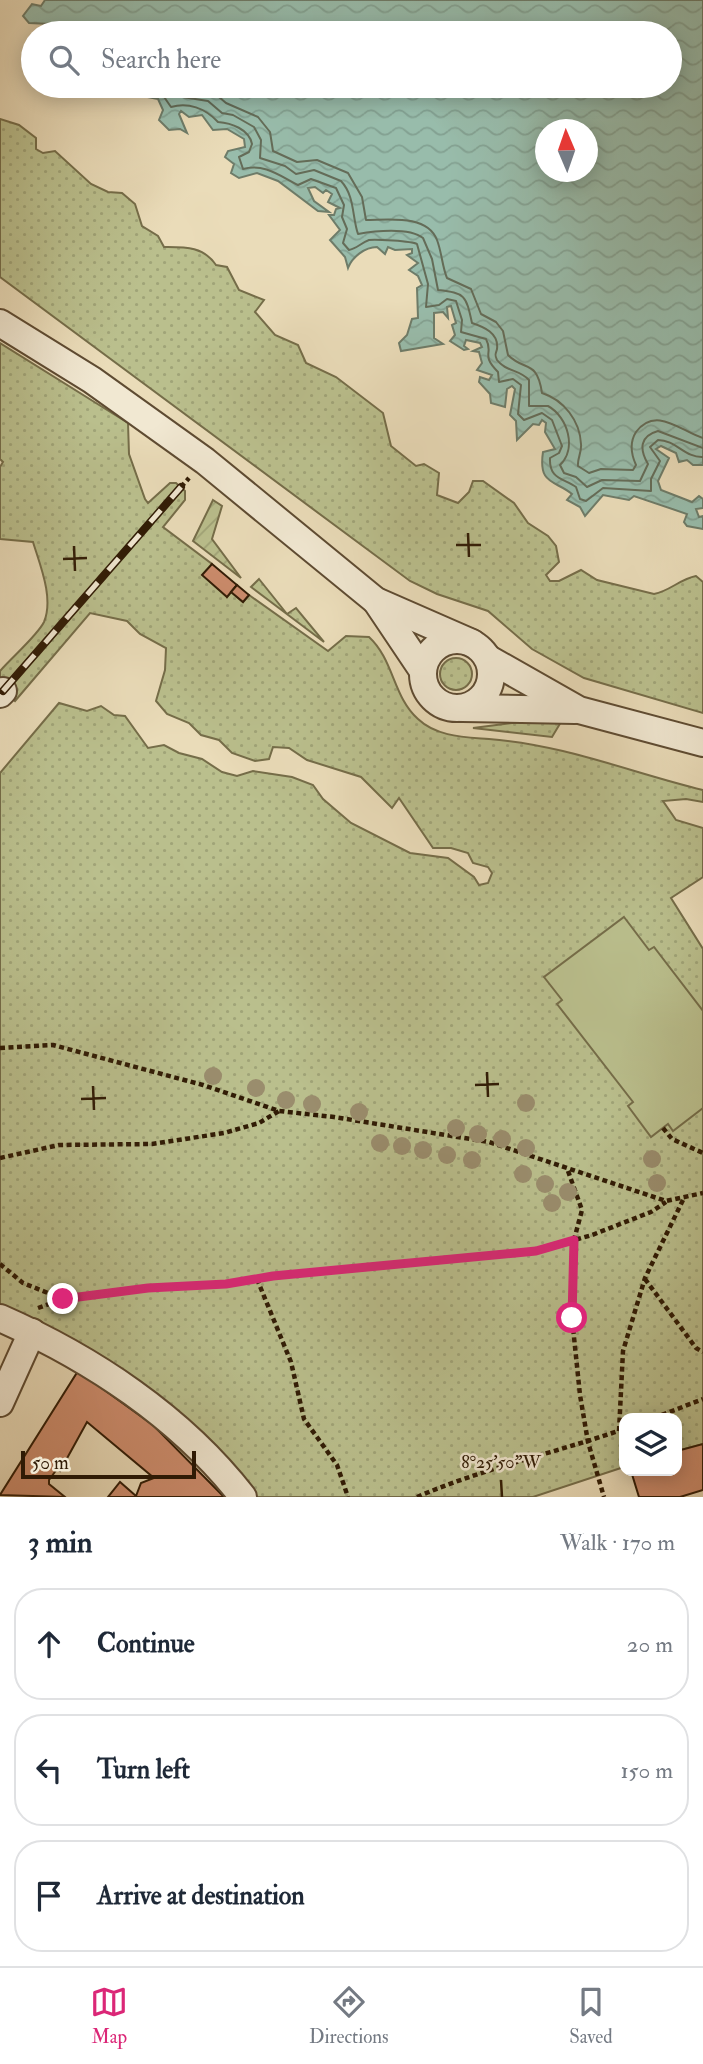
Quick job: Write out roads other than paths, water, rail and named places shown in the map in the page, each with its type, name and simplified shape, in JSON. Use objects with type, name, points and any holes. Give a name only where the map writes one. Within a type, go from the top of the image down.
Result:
[{"type":"street","points":[[0,323],[92,380],[205,461],[376,601],[481,651],[579,710]]},
{"type":"street","points":[[376,601],[423,670]]},
{"type":"street","points":[[481,651],[451,640],[432,650],[423,670],[423,681],[433,699],[441,705],[462,708],[579,710],[703,743]]},
{"type":"street","points":[[462,708],[472,705],[488,691],[491,681],[481,651]]},
{"type":"street","points":[[0,1318],[71,1352],[133,1395],[174,1427],[243,1497]]},
{"type":"street","points":[[0,1403],[32,1332]]},
{"type":"water","points":[[45,0],[703,0],[703,465],[693,465],[687,460],[679,462],[676,453],[661,446],[656,449],[669,458],[658,481],[661,490],[692,502],[699,496],[703,499],[703,508],[696,509],[699,517],[703,516],[703,529],[687,526],[684,522],[687,514],[634,496],[629,500],[603,495],[585,516],[580,507],[567,500],[572,494],[545,476],[543,452],[555,449],[545,432],[546,423],[542,420],[539,425],[533,424],[517,440],[516,421],[510,415],[515,389],[512,386],[507,389],[505,407],[491,403],[490,394],[479,382],[480,377],[489,380],[492,375],[477,370],[482,363],[479,352],[473,351],[482,347],[480,343],[466,340],[464,346],[468,349],[464,350],[450,341],[455,335],[452,325],[456,323],[451,306],[447,307],[448,318],[443,312],[434,313],[434,338],[443,344],[401,351],[399,343],[407,335],[412,319],[418,318],[417,288],[422,285],[418,276],[409,270],[418,263],[407,255],[412,253],[412,249],[395,250],[388,247],[385,254],[377,247],[368,249],[356,257],[348,268],[345,257],[330,240],[340,230],[329,215],[334,215],[336,209],[340,208],[328,202],[332,194],[326,190],[323,193],[315,187],[308,188],[314,201],[329,212],[318,211],[278,181],[257,173],[239,178],[231,173],[234,164],[225,157],[228,151],[245,147],[244,139],[227,129],[213,130],[202,115],[189,117],[181,111],[179,114],[187,133],[180,129],[169,130],[159,120],[163,110],[158,99],[153,98],[682,98],[682,21],[27,21],[23,16],[32,4],[41,6]]},
{"type":"railway","points":[[3,691],[181,487]]}]
